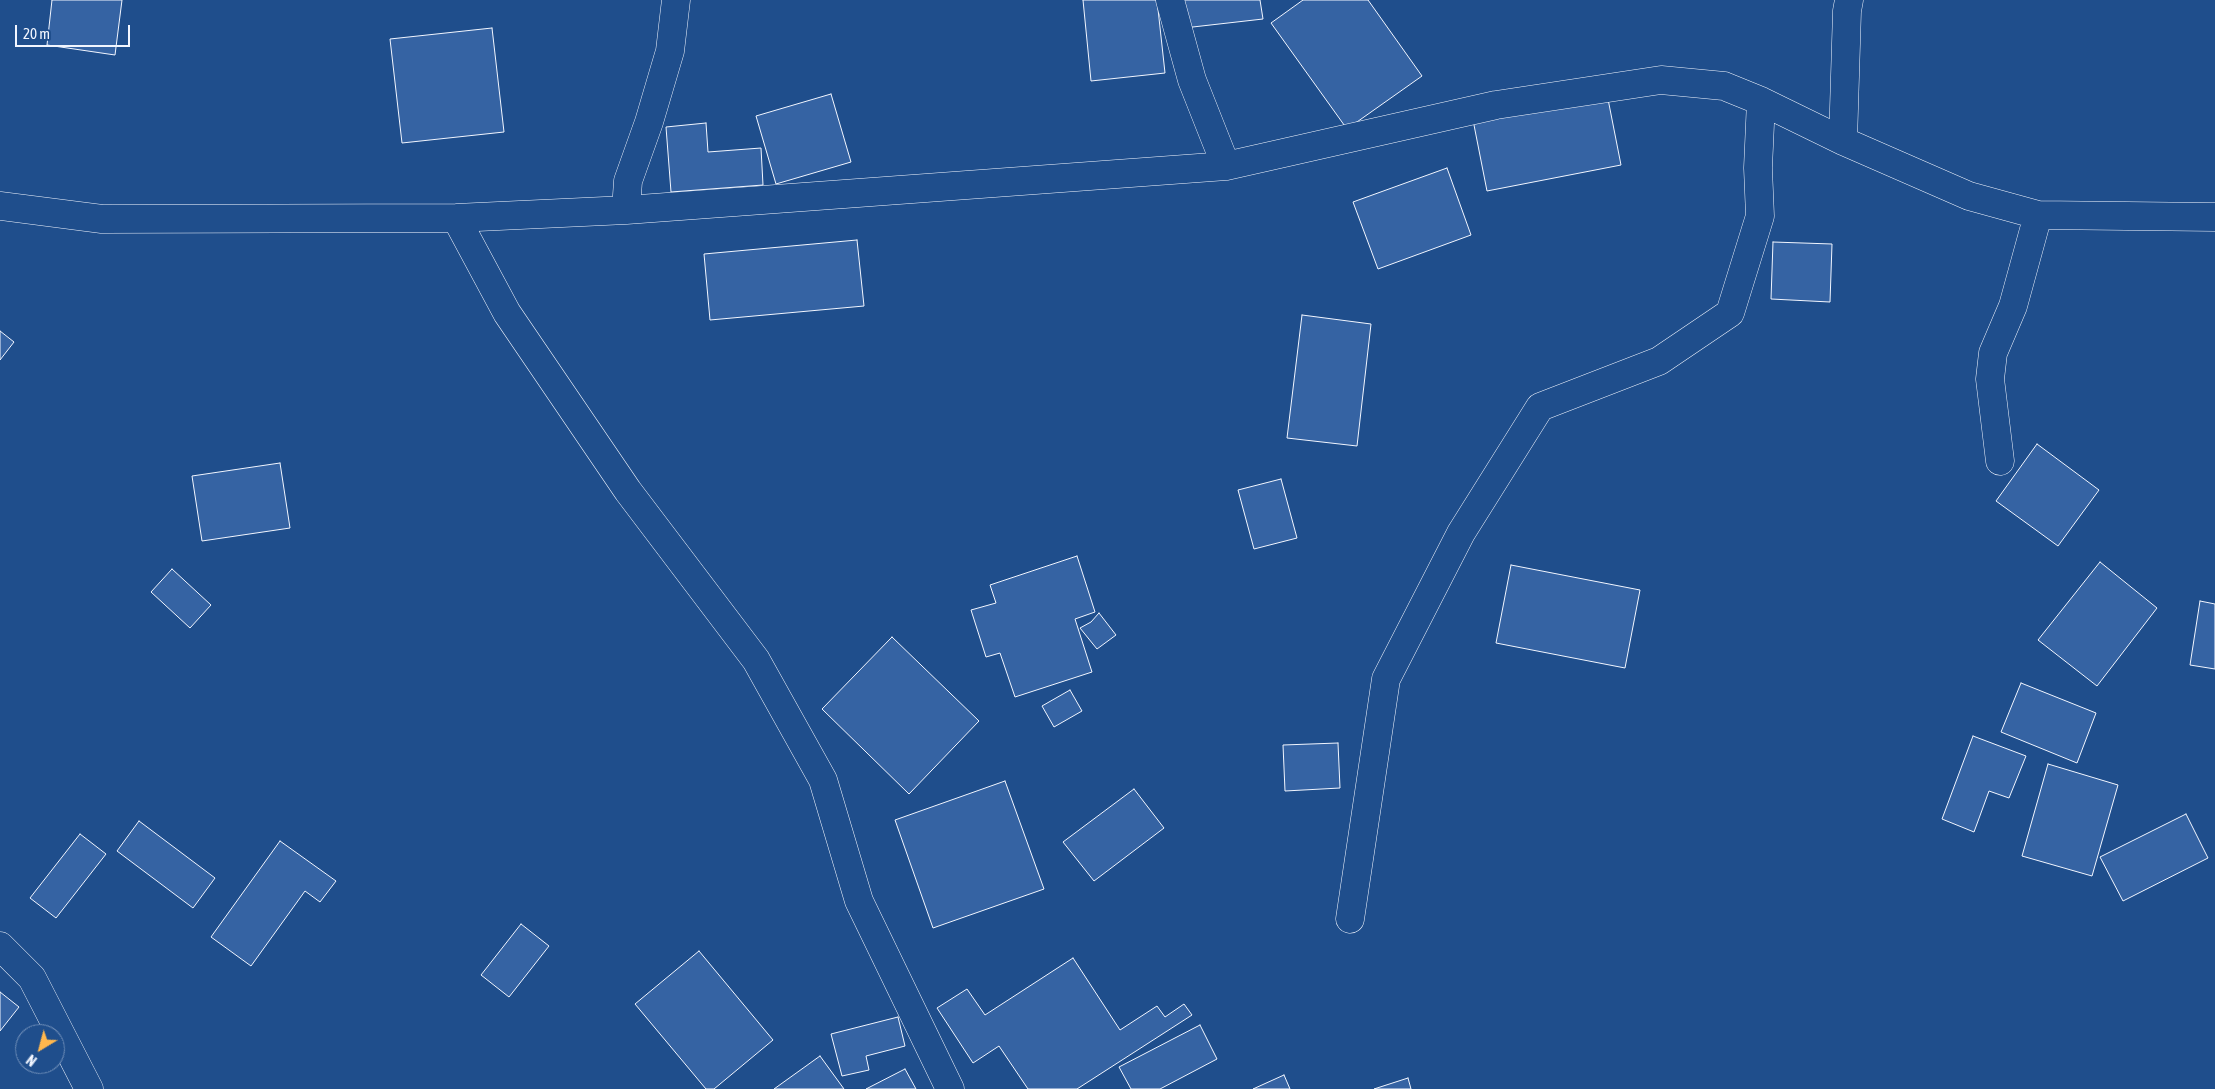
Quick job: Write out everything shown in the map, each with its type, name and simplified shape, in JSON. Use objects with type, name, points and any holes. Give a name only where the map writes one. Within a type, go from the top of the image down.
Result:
[{"type":"street","points":[[626,210],[628,181],[650,122],[670,51],[676,0]]},
{"type":"street","points":[[1170,0],[1192,80],[1226,166]]},
{"type":"street","points":[[1843,142],[1847,11],[1849,0]]},
{"type":"street","points":[[0,206],[102,219],[456,218],[626,210],[1226,166],[1496,105],[1661,80],[1724,86],[1761,101],[1843,142],[1969,196],[2038,215],[2215,216]]},
{"type":"street","points":[[1350,919],[1386,679],[1461,533],[1540,406],[1659,361],[1730,313],[1760,216],[1758,168],[1761,101]]},
{"type":"street","points":[[2000,461],[1990,379],[1993,353],[2013,306],[2038,215]]},
{"type":"street","points":[[456,218],[507,314],[628,491],[756,660],[823,780],[859,901],[950,1089]]},
{"type":"street","points":[[0,946],[32,978],[89,1089]]},
{"type":"building","points":[[52,0],[122,0],[115,55],[47,45]]},
{"type":"building","points":[[1083,0],[1157,0],[1165,73],[1091,81]]},
{"type":"building","points":[[1181,0],[1260,0],[1263,19],[1184,28]]},
{"type":"building","points":[[1303,0],[1368,0],[1422,76],[1347,129],[1271,23]]},
{"type":"building","points":[[492,28],[504,132],[402,143],[390,39]]},
{"type":"building","points":[[831,94],[851,162],[776,184],[756,116]]},
{"type":"building","points":[[1607,94],[1621,165],[1487,191],[1473,120]]},
{"type":"building","points":[[706,123],[708,152],[761,148],[763,185],[671,192],[666,127]]},
{"type":"building","points":[[1447,168],[1471,235],[1378,269],[1353,202]]},
{"type":"building","points":[[857,240],[864,306],[710,320],[704,254]]},
{"type":"building","points":[[1773,242],[1832,244],[1830,302],[1771,299]]},
{"type":"building","points":[[1302,315],[1371,324],[1357,446],[1287,438]]},
{"type":"building","points":[[0,331],[14,342],[0,360]]},
{"type":"building","points":[[2037,444],[2099,490],[2058,546],[1996,501]]},
{"type":"building","points":[[280,463],[290,528],[202,541],[192,476]]},
{"type":"building","points":[[1281,479],[1297,538],[1254,549],[1238,490]]},
{"type":"building","points":[[1077,556],[1095,612],[1075,619],[1092,672],[1015,697],[1000,653],[986,657],[971,610],[996,603],[990,585]]},
{"type":"building","points":[[2100,562],[2157,608],[2097,686],[2038,640]]},
{"type":"building","points":[[1511,565],[1640,590],[1625,668],[1496,643]]},
{"type":"building","points":[[172,569],[211,605],[190,628],[151,592]]},
{"type":"building","points":[[2200,601],[2215,604],[2215,669],[2190,665]]},
{"type":"building","points":[[1099,613],[1116,635],[1097,649],[1080,628],[1091,622]]},
{"type":"building","points":[[892,637],[979,721],[909,794],[822,709]]},
{"type":"building","points":[[2021,683],[2096,713],[2077,763],[2001,732]]},
{"type":"building","points":[[1070,690],[1082,711],[1054,727],[1042,706]]},
{"type":"building","points":[[1973,736],[2026,756],[2009,798],[1989,791],[1974,832],[1942,819]]},
{"type":"building","points":[[1338,743],[1340,788],[1285,791],[1283,745]]},
{"type":"building","points":[[2048,764],[2118,785],[2092,876],[2022,856]]},
{"type":"building","points":[[1005,781],[1044,889],[933,928],[895,820]]},
{"type":"building","points":[[1134,789],[1164,828],[1094,881],[1063,842]]},
{"type":"building","points":[[2186,814],[2208,858],[2123,901],[2100,857]]},
{"type":"building","points":[[139,821],[215,878],[193,908],[117,851]]},
{"type":"building","points":[[80,834],[106,854],[56,918],[30,898]]},
{"type":"building","points":[[280,841],[336,881],[320,902],[305,891],[251,966],[211,937]]},
{"type":"building","points":[[521,924],[549,946],[509,997],[481,975]]},
{"type":"building","points":[[699,951],[773,1040],[714,1089],[706,1089],[635,1004]]},
{"type":"building","points":[[1073,958],[1120,1030],[1157,1006],[1165,1017],[1184,1004],[1192,1015],[1077,1089],[1028,1089],[999,1046],[973,1063],[937,1008],[967,989],[985,1015]]},
{"type":"building","points":[[0,992],[19,1007],[0,1031]]},
{"type":"building","points":[[898,1017],[905,1046],[866,1056],[869,1070],[842,1076],[831,1034]]},
{"type":"building","points":[[1200,1025],[1217,1059],[1160,1089],[1131,1089],[1119,1067]]},
{"type":"building","points":[[820,1056],[844,1089],[774,1089]]},
{"type":"building","points":[[905,1069],[916,1089],[866,1089]]},
{"type":"building","points":[[1284,1075],[1290,1089],[1253,1089]]},
{"type":"building","points":[[1408,1078],[1411,1089],[1374,1089]]}]
